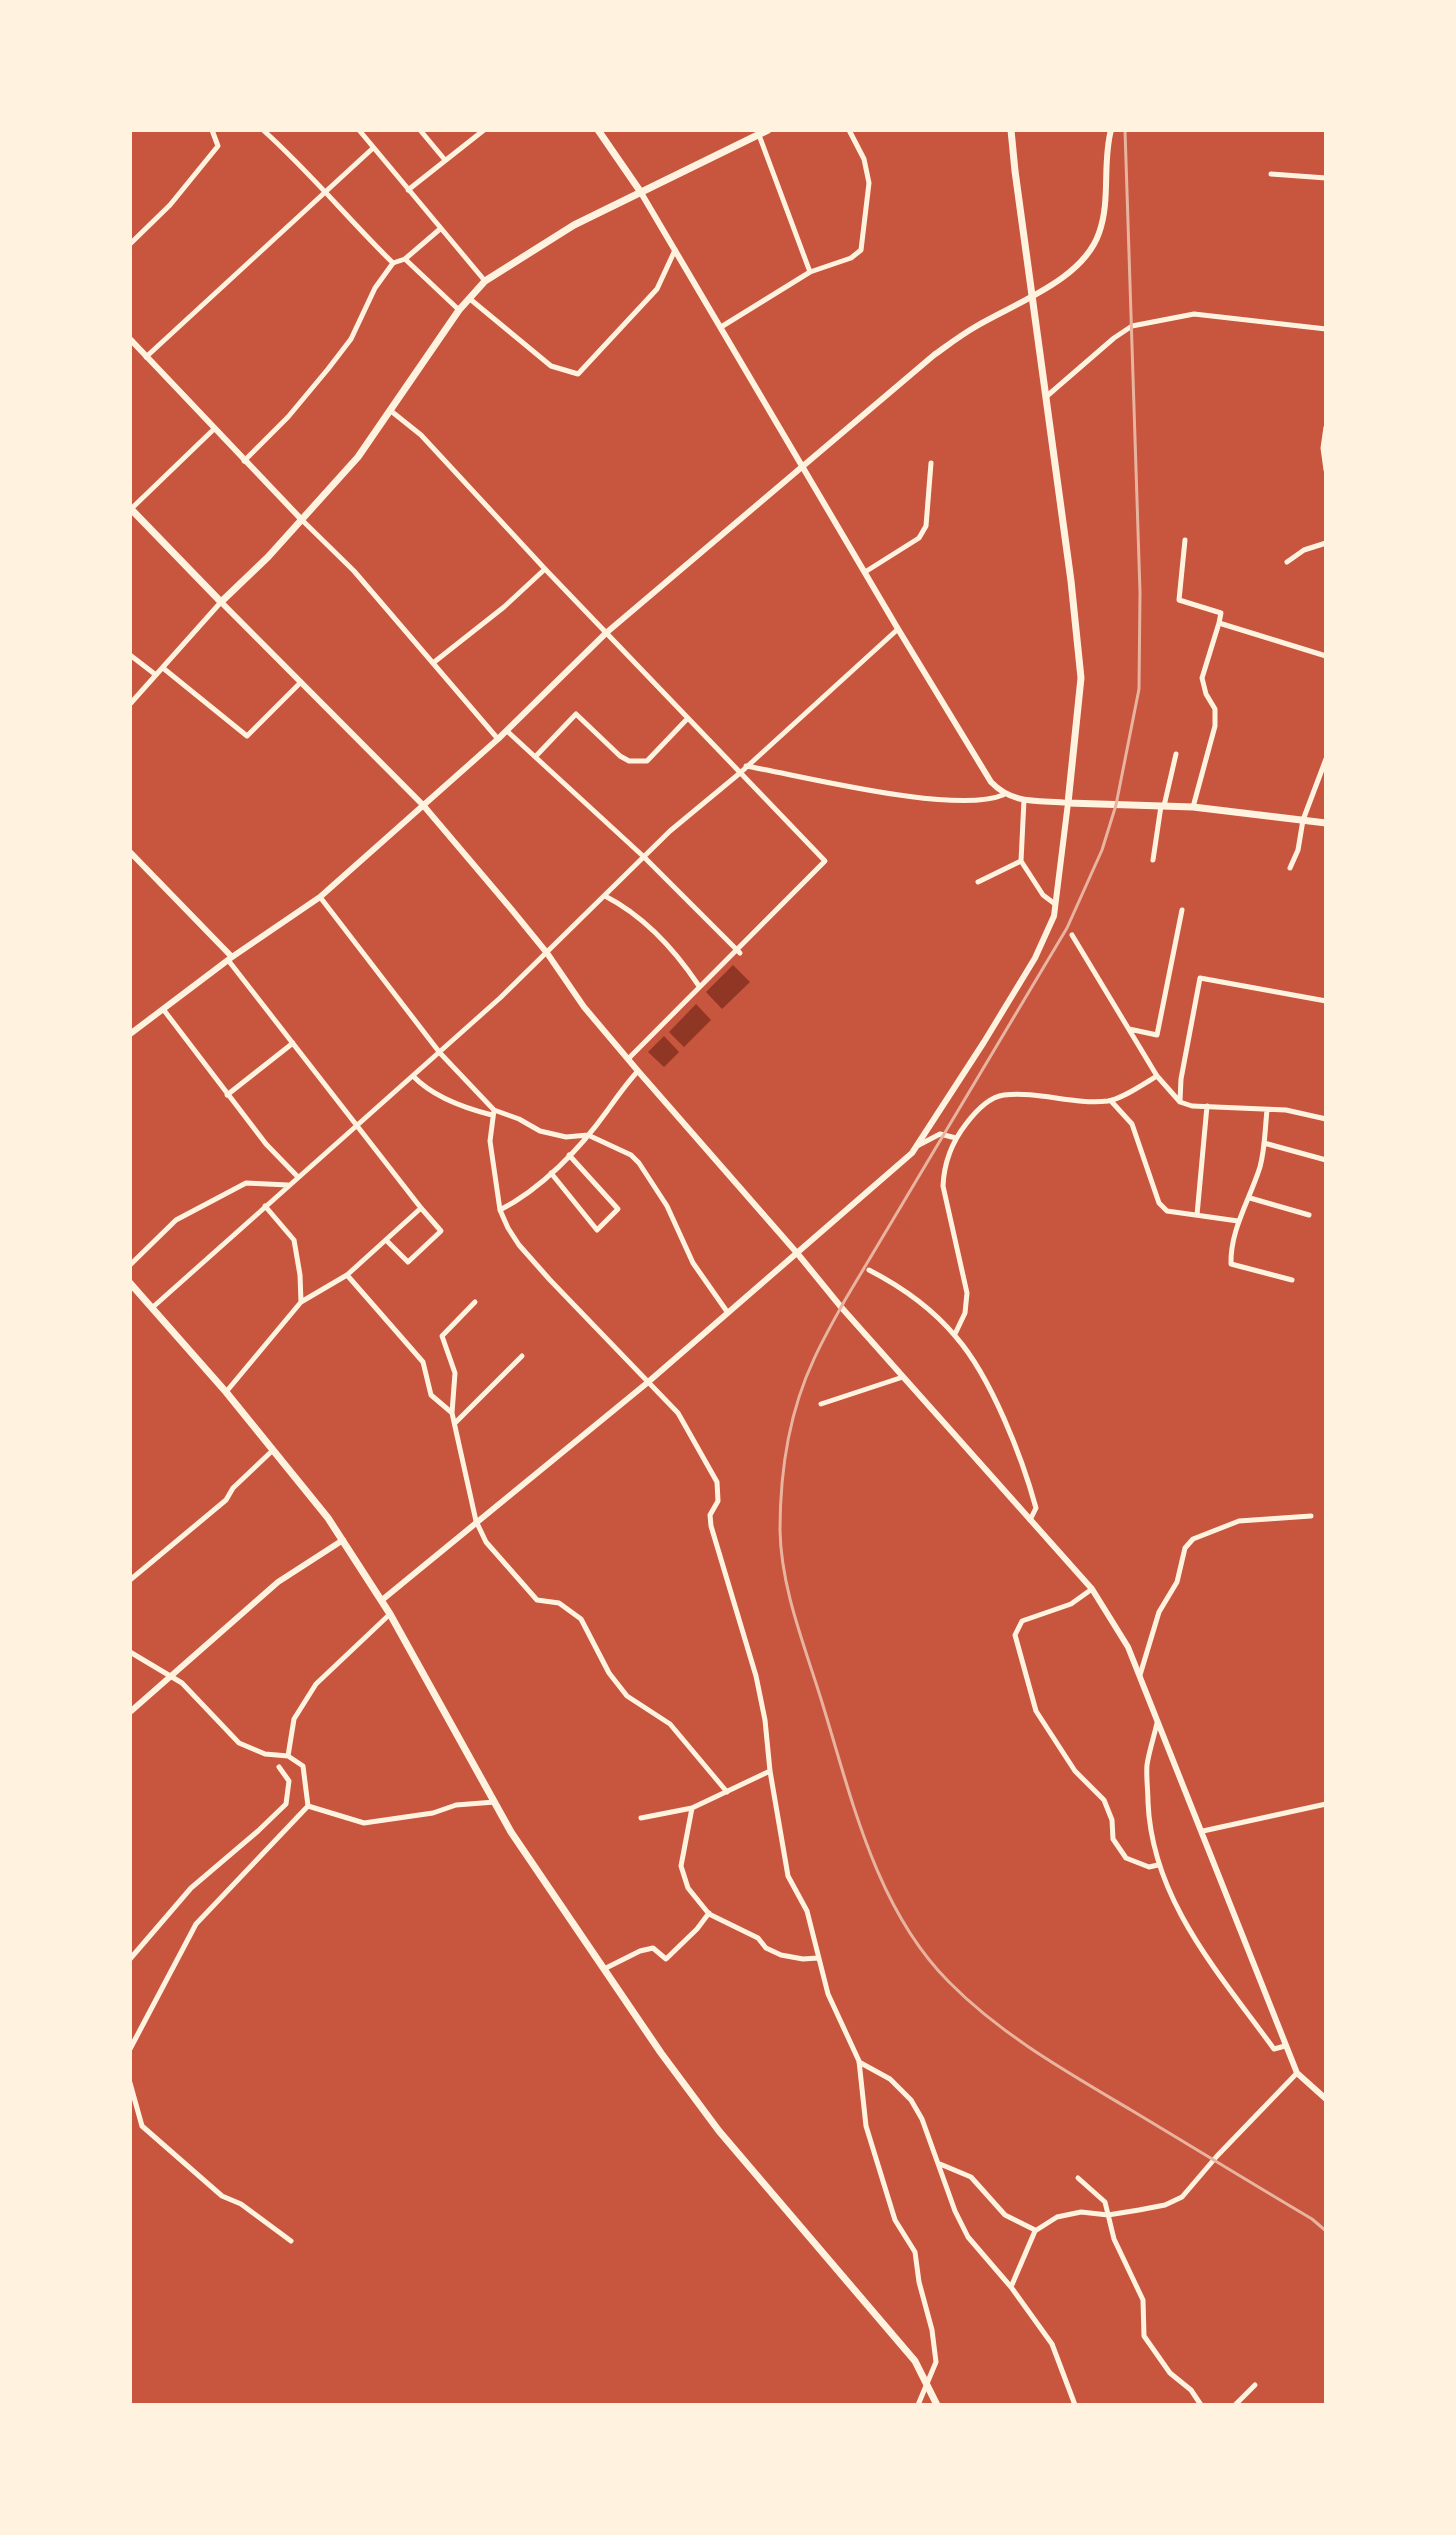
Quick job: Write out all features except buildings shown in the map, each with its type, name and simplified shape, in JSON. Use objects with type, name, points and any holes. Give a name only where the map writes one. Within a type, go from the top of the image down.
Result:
[{"type":"main road","points":[[598,130],[640,191]]},
{"type":"main road","points":[[130,509],[221,602],[358,457],[459,310],[485,281],[574,225],[768,130]]},
{"type":"main road","points":[[1011,130],[1081,678],[1068,803],[1193,807],[1326,823]]},
{"type":"main road","points":[[130,1283],[226,1392],[343,1540],[382,1600],[526,1855],[661,2053],[719,2131],[915,2361],[937,2405]]},
{"type":"street","points":[[130,244],[170,205],[218,146],[212,130]]},
{"type":"street","points":[[215,138],[221,130]]},
{"type":"street","points":[[263,130],[393,263]]},
{"type":"street","points":[[359,130],[485,281]]},
{"type":"street","points":[[420,130],[445,161]]},
{"type":"street","points":[[721,327],[810,272],[851,258],[861,250],[869,183],[864,159],[849,130]]},
{"type":"street","points":[[130,1034],[320,897],[507,731],[606,633],[934,355],[974,327],[1078,266],[1092,250],[1104,217],[1107,146],[1111,130]]},
{"type":"street","points":[[408,190],[481,131]]},
{"type":"street","points":[[759,135],[810,272]]},
{"type":"street","points":[[146,357],[372,149]]},
{"type":"street","points":[[1271,174],[1326,178]]},
{"type":"street","points":[[382,1600],[647,1383],[871,1190],[917,1146],[1035,958],[1054,916],[1068,803],[1003,795],[991,782],[640,191]]},
{"type":"street","points":[[244,461],[288,417],[336,359],[351,339],[375,288],[393,263],[405,259],[440,229]]},
{"type":"street","points":[[470,299],[551,366],[578,374],[657,289],[675,250]]},
{"type":"street","points":[[405,259],[459,310]]},
{"type":"street","points":[[1045,398],[1132,326],[1194,314],[1326,329]]},
{"type":"street","points":[[130,339],[244,461],[354,571],[498,739]]},
{"type":"street","points":[[391,411],[421,435],[825,861],[628,1059]]},
{"type":"street","points":[[1326,427],[1323,448],[1326,470]]},
{"type":"street","points":[[130,509],[214,429]]},
{"type":"street","points":[[865,572],[919,538],[926,526],[931,463]]},
{"type":"street","points":[[1185,540],[1179,600],[1221,613],[1202,678],[1206,694],[1215,709],[1215,726],[1193,807]]},
{"type":"street","points":[[1287,562],[1304,550],[1326,543]]},
{"type":"street","points":[[433,663],[504,607],[545,569]]},
{"type":"street","points":[[130,704],[221,602],[423,805],[547,953],[584,1007],[638,1071],[903,1377],[1092,1589],[1122,1636],[1140,1675],[1297,2073],[1326,2099]]},
{"type":"street","points":[[1219,623],[1326,656]]},
{"type":"street","points":[[153,1307],[440,1053],[670,831],[740,773],[898,629]]},
{"type":"street","points":[[130,655],[156,675]]},
{"type":"street","points":[[163,668],[247,736],[301,682]]},
{"type":"street","points":[[536,756],[576,714],[620,756],[629,761],[647,761],[688,718]]},
{"type":"street","points":[[507,731],[644,857],[738,950]]},
{"type":"street","points":[[1153,860],[1162,806],[1176,754]]},
{"type":"street","points":[[1290,868],[1298,850],[1303,820],[1326,759]]},
{"type":"street","points":[[746,766],[911,796],[990,801],[1003,795]]},
{"type":"street","points":[[1024,800],[1021,861],[1043,895],[1055,904]]},
{"type":"street","points":[[130,852],[230,959],[355,1126],[441,1231],[408,1262],[386,1240]]},
{"type":"street","points":[[978,882],[1021,861]]},
{"type":"street","points":[[605,896],[641,919],[681,960],[699,986]]},
{"type":"street","points":[[320,897],[440,1053],[493,1113],[490,1141],[500,1210],[519,1245],[678,1413],[717,1482],[718,1501],[710,1515],[711,1526],[756,1676],[788,1876],[807,1911],[828,1994],[859,2061],[866,2126],[895,2220],[915,2252],[936,2362],[918,2405]]},
{"type":"street","points":[[1129,1029],[1157,1035],[1182,910]]},
{"type":"street","points":[[1072,935],[1157,1076],[1180,1102],[1286,1110],[1326,1119]]},
{"type":"street","points":[[1180,1102],[1181,1079],[1200,978],[1326,1001]]},
{"type":"street","points":[[163,1009],[266,1144],[298,1177]]},
{"type":"street","points":[[227,1095],[293,1043]]},
{"type":"street","points":[[500,1210],[521,1199],[569,1155],[638,1071]]},
{"type":"street","points":[[413,1076],[423,1087],[467,1110],[493,1113],[552,1135],[579,1138],[588,1135],[631,1155],[667,1206],[693,1263],[728,1314]]},
{"type":"street","points":[[955,1334],[965,1313],[967,1293],[943,1186],[944,1167],[956,1138],[974,1114],[1002,1095],[1064,1101],[1111,1101],[1157,1076]]},
{"type":"street","points":[[1111,1101],[1132,1124],[1159,1203],[1167,1211],[1238,1221]]},
{"type":"street","points":[[1197,1215],[1207,1106]]},
{"type":"street","points":[[1267,1110],[1261,1162],[1250,1198],[1238,1221],[1231,1249],[1231,1264],[1292,1280]]},
{"type":"street","points":[[917,1146],[940,1134],[956,1138]]},
{"type":"street","points":[[1264,1143],[1326,1160]]},
{"type":"street","points":[[551,1173],[597,1230],[618,1209],[569,1155]]},
{"type":"street","points":[[130,1265],[176,1220],[246,1183],[289,1185]]},
{"type":"street","points":[[1250,1198],[1309,1215]]},
{"type":"street","points":[[265,1206],[294,1240],[301,1302]]},
{"type":"street","points":[[226,1392],[301,1302],[347,1275],[421,1208]]},
{"type":"street","points":[[869,1270],[913,1295],[955,1334],[970,1354],[1013,1442],[1036,1508],[1030,1520]]},
{"type":"street","points":[[347,1275],[423,1362],[431,1395],[452,1413]]},
{"type":"street","points":[[475,1302],[442,1336],[455,1373],[452,1413],[476,1521],[486,1542],[537,1600],[559,1603],[581,1619],[609,1673],[627,1696],[670,1724],[727,1792]]},
{"type":"street","points":[[455,1423],[522,1356]]},
{"type":"street","points":[[821,1404],[903,1377]]},
{"type":"street","points":[[130,1580],[226,1500],[233,1488],[274,1450]]},
{"type":"street","points":[[1140,1675],[1159,1612],[1177,1582],[1185,1548],[1193,1539],[1239,1521],[1311,1516]]},
{"type":"street","points":[[130,1712],[278,1582],[343,1540]]},
{"type":"street","points":[[1092,1589],[1071,1604],[1022,1621],[1015,1635],[1036,1711],[1075,1771],[1104,1800],[1112,1820],[1113,1839],[1126,1858],[1149,1867],[1158,1865]]},
{"type":"street","points":[[288,1756],[294,1719],[316,1684],[390,1614]]},
{"type":"street","points":[[130,1652],[173,1676],[239,1743],[265,1754],[288,1756],[303,1766],[308,1806]]},
{"type":"street","points":[[1157,1722],[1147,1766],[1149,1817],[1158,1865],[1175,1907],[1200,1949],[1274,2049],[1285,2046]]},
{"type":"street","points":[[130,1959],[191,1888],[286,1804],[289,1781],[279,1767]]},
{"type":"street","points":[[641,1818],[692,1808],[770,1771]]},
{"type":"street","points":[[308,1806],[364,1823],[433,1813],[456,1805],[495,1802]]},
{"type":"street","points":[[1203,1831],[1326,1804]]},
{"type":"street","points":[[130,2049],[196,1924],[308,1806]]},
{"type":"street","points":[[692,1808],[681,1866],[688,1888],[709,1913],[730,1927],[758,1938],[766,1948],[781,1955],[818,1958]]},
{"type":"street","points":[[604,1969],[653,1948],[666,1959],[709,1913]]},
{"type":"street","points":[[859,2061],[890,2079],[911,2100],[922,2119],[955,2211],[968,2237],[1011,2287],[1052,2344],[1075,2405]]},
{"type":"street","points":[[1011,2287],[1036,2230],[1057,2217],[1081,2212],[1108,2215],[1165,2205],[1182,2197],[1297,2073]]},
{"type":"street","points":[[130,2083],[142,2126],[222,2196],[241,2204],[291,2241]]},
{"type":"street","points":[[939,2164],[971,2177],[1005,2215],[1036,2230]]},
{"type":"street","points":[[1078,2178],[1105,2202],[1114,2239],[1143,2300],[1144,2336],[1170,2373],[1191,2390],[1201,2405]]},
{"type":"street","points":[[1235,2405],[1255,2385]]},
{"type":"shaded area","points":[[733,965],[750,982],[722,1009],[706,992]]},
{"type":"shaded area","points":[[696,1004],[711,1020],[684,1047],[669,1032]]},
{"type":"shaded area","points":[[664,1036],[679,1052],[664,1067],[648,1052]]},
{"type":"railway","points":[[1125,130],[1140,592],[1139,689],[1116,805],[1102,850],[1067,928],[845,1300],[805,1379],[792,1421],[784,1464],[780,1508],[781,1552],[794,1616],[868,1849],[902,1920],[923,1953],[969,2001],[1036,2052],[1312,2219],[1326,2231]]}]
